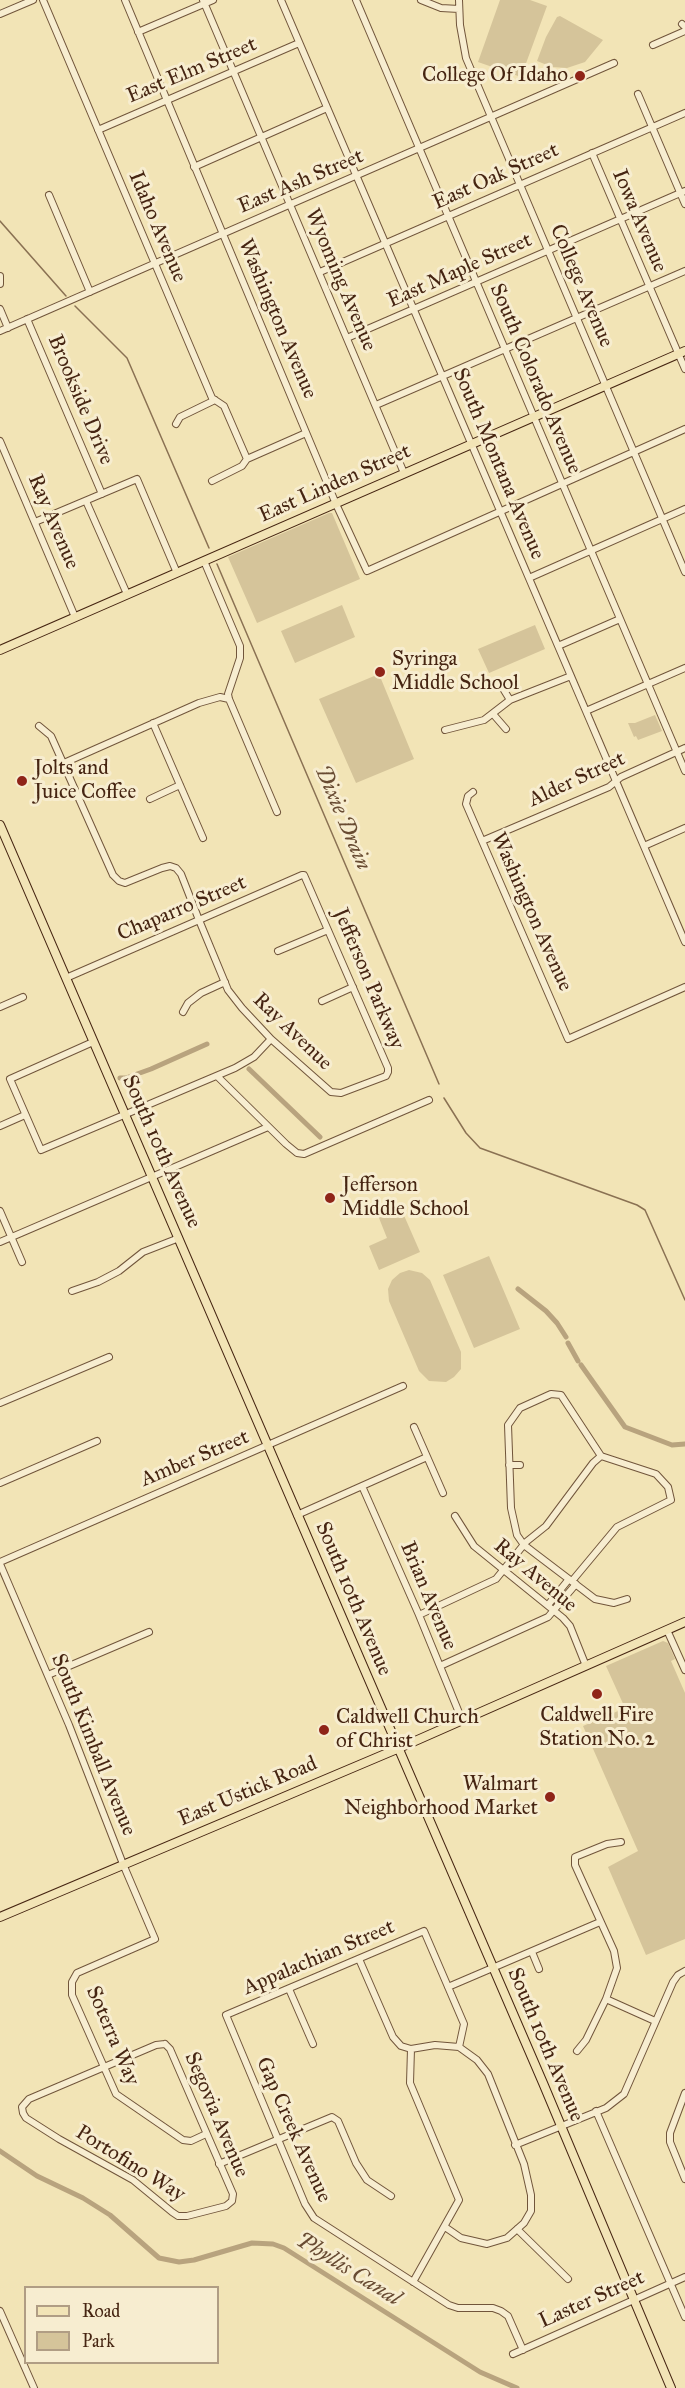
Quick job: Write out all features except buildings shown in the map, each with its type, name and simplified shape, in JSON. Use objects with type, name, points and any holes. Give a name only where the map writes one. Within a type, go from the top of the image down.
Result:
[{"type":"main road","name":"East Linden Street","points":[[0,650],[682,352]]},
{"type":"main road","name":"South 10th Avenue","points":[[0,825],[561,2126],[671,2388]]},
{"type":"main road","name":"East Ustick Road","points":[[0,1917],[397,1749],[685,1623]]},
{"type":"street","points":[[0,14],[33,0]]},
{"type":"street","name":"Idaho Avenue","points":[[43,0],[215,400],[224,406],[247,460]]},
{"type":"street","name":"Washington Avenue","points":[[125,0],[336,504],[367,571],[501,512]]},
{"type":"street","points":[[138,32],[213,0]]},
{"type":"street","name":"South Montana Avenue","points":[[281,0],[685,942]]},
{"type":"street","name":"South Colorado Avenue","points":[[356,0],[685,771]]},
{"type":"street","points":[[421,0],[441,8],[459,9]]},
{"type":"street","name":"College Avenue","points":[[459,0],[466,58],[685,572]]},
{"type":"street","name":"Wyoming Avenue","points":[[204,2],[404,474]]},
{"type":"street","points":[[653,45],[685,32]]},
{"type":"street","name":"East Elm Street","points":[[98,130],[299,43]]},
{"type":"street","name":"East Ash Street","points":[[0,331],[614,63]]},
{"type":"street","points":[[638,94],[683,192],[685,204]]},
{"type":"street","points":[[194,167],[327,108]]},
{"type":"street","name":"East Oak Street","points":[[320,272],[685,113]]},
{"type":"street","name":"Iowa Avenue","points":[[592,153],[650,286],[682,352],[685,369]]},
{"type":"street","name":"East Maple Street","points":[[347,338],[683,192]]},
{"type":"street","points":[[49,195],[90,292]]},
{"type":"street","points":[[376,405],[685,271]]},
{"type":"street","points":[[0,276],[0,284]]},
{"type":"street","points":[[0,309],[8,328]]},
{"type":"street","name":"Brookside Drive","points":[[27,319],[102,494]]},
{"type":"street","points":[[176,424],[180,417],[215,400]]},
{"type":"street","points":[[501,512],[505,507],[685,429]]},
{"type":"street","points":[[212,481],[242,466],[247,460],[306,433]]},
{"type":"street","name":"Ray Avenue","points":[[0,441],[75,617]]},
{"type":"street","points":[[35,522],[137,479],[177,573]]},
{"type":"street","points":[[87,501],[127,594]]},
{"type":"street","points":[[529,578],[685,509]]},
{"type":"street","points":[[204,561],[240,646],[240,658],[228,694],[229,699],[277,812]]},
{"type":"street","points":[[558,646],[620,619]]},
{"type":"street","points":[[586,711],[685,668]]},
{"type":"street","points":[[445,730],[476,723],[493,714],[510,700],[571,676]]},
{"type":"street","points":[[502,687],[510,700]]},
{"type":"street","points":[[39,726],[51,736],[64,763],[199,703],[220,697],[229,699]]},
{"type":"street","points":[[493,714],[506,729]]},
{"type":"street","points":[[153,723],[203,838]]},
{"type":"street","name":"Alder Street","points":[[482,841],[609,787],[616,781],[685,748]]},
{"type":"street","name":"Ray Avenue","points":[[64,763],[113,875],[125,883],[170,866],[176,868],[181,874],[225,982],[242,1008],[271,1039],[331,1092],[341,1093],[374,1081]]},
{"type":"street","points":[[150,799],[180,785]]},
{"type":"street","name":"Washington Avenue","points":[[473,792],[467,798],[466,804],[568,1039],[685,987]]},
{"type":"street","points":[[644,846],[685,828]]},
{"type":"street","name":"Chaparro Street","points":[[66,978],[302,875],[309,883]]},
{"type":"street","name":"Jefferson Parkway","points":[[309,883],[388,1068],[386,1076],[374,1081]]},
{"type":"street","points":[[278,951],[328,930]]},
{"type":"street","points":[[183,1012],[188,1003],[201,993],[225,982]]},
{"type":"street","points":[[322,1001],[353,987]]},
{"type":"street","points":[[0,1007],[23,997]]},
{"type":"street","points":[[93,1042],[10,1079],[40,1150],[217,1076],[254,1057],[271,1039]]},
{"type":"street","points":[[217,1076],[268,1127],[297,1153],[304,1154],[429,1100]]},
{"type":"street","points":[[0,1126],[25,1115]]},
{"type":"street","points":[[0,1242],[268,1127]]},
{"type":"street","points":[[0,1211],[22,1262]]},
{"type":"street","points":[[72,1291],[98,1282],[119,1271],[143,1252],[178,1238]]},
{"type":"street","points":[[0,1403],[109,1357]]},
{"type":"street","name":"Amber Street","points":[[0,1563],[403,1386]]},
{"type":"street","points":[[440,1666],[548,1617],[555,1610],[573,1582],[616,1527],[671,1500],[668,1487],[656,1474],[601,1456],[561,1395],[551,1394],[520,1408],[508,1425],[511,1508],[517,1535],[524,1545],[573,1582],[595,1599],[605,1603],[614,1603],[627,1599]]},
{"type":"street","points":[[414,1427],[443,1493]]},
{"type":"street","points":[[0,1483],[97,1441]]},
{"type":"street","points":[[419,1615],[496,1579],[524,1545],[546,1526],[593,1463],[601,1456]]},
{"type":"street","points":[[297,1515],[427,1457]]},
{"type":"street","points":[[509,1466],[520,1465]]},
{"type":"street","name":"Brian Avenue","points":[[362,1486],[462,1720]]},
{"type":"street","name":"Ray Avenue","points":[[455,1516],[474,1546],[555,1610],[570,1626],[586,1666]]},
{"type":"street","name":"South Kimball Avenue","points":[[0,1563],[155,1939]]},
{"type":"street","points":[[548,1605],[573,1582]]},
{"type":"street","points":[[667,1630],[685,1670]]},
{"type":"street","points":[[48,1675],[149,1632]]},
{"type":"street","points":[[577,2051],[586,2040],[606,1999],[617,1968],[614,1951],[575,1864],[575,1857],[606,1844],[621,1842]]},
{"type":"street","points":[[459,2047],[464,2024],[448,1987],[600,1922]]},
{"type":"street","name":"Appalachian Street","points":[[226,2015],[424,1931],[448,1987]]},
{"type":"street","name":"Soterra Way","points":[[155,1939],[77,1973],[72,1982],[72,1995],[112,2088],[121,2099],[168,2127],[183,2140],[191,2141],[206,2134]]},
{"type":"street","points":[[532,1952],[539,1969]]},
{"type":"street","points":[[359,1959],[393,2037],[401,2046],[411,2049],[435,2045],[459,2047],[477,2060],[488,2074],[524,2164],[531,2195],[531,2211],[524,2223],[507,2238],[487,2244],[461,2238],[445,2227]]},
{"type":"street","points":[[515,2145],[606,2108],[624,2094],[673,1982],[685,1971]]},
{"type":"street","points":[[289,1989],[313,2044]]},
{"type":"street","points":[[606,1999],[656,2020]]},
{"type":"street","name":"Gap Creek Avenue","points":[[226,2015],[314,2218],[449,2305],[458,2308],[494,2308],[501,2311],[508,2316],[523,2350]]},
{"type":"street","name":"Segovia Avenue","points":[[103,2068],[156,2045],[165,2044],[170,2049],[233,2194],[232,2201]]},
{"type":"street","points":[[411,2049],[410,2083],[459,2200],[413,2282]]},
{"type":"street","name":"Portofino Way","points":[[103,2068],[29,2099],[22,2108],[26,2118],[133,2180],[178,2216],[187,2216],[226,2206],[232,2201]]},
{"type":"street","points":[[685,2093],[670,2133],[670,2142],[685,2179]]},
{"type":"street","points":[[597,2111],[685,2317]]},
{"type":"street","points":[[219,2164],[332,2117],[338,2121],[356,2163],[367,2180],[391,2196]]},
{"type":"street","points":[[517,2229],[568,2279]]},
{"type":"street","name":"Laster Street","points":[[513,2354],[685,2277]]},
{"type":"street","points":[[0,2311],[34,2388]]},
{"type":"green space","points":[[500,0],[530,0],[547,6],[521,77],[478,62]]},
{"type":"green space","points":[[560,16],[603,40],[585,62],[567,68],[552,67],[537,61],[546,37],[557,17]]},
{"type":"green space","points":[[332,513],[360,579],[257,623],[228,557]]},
{"type":"green space","points":[[342,605],[355,637],[295,663],[281,631]]},
{"type":"green space","points":[[535,625],[545,649],[489,673],[478,649]]},
{"type":"green space","points":[[379,674],[414,759],[356,783],[319,699]]},
{"type":"green space","points":[[655,715],[662,731],[638,740],[636,736],[634,737],[628,723],[635,723]]},
{"type":"green space","points":[[399,1204],[420,1252],[379,1270],[369,1246],[387,1238],[377,1213]]},
{"type":"green space","points":[[489,1256],[520,1329],[474,1348],[443,1275]]},
{"type":"green space","points":[[409,1270],[422,1273],[430,1280],[461,1352],[461,1369],[446,1382],[429,1381],[419,1371],[389,1301],[388,1289],[392,1280],[400,1273]]},
{"type":"green space","points":[[663,1641],[668,1643],[675,1659],[671,1661],[685,1693],[685,1939],[646,1955],[608,1867],[638,1851],[583,1726],[625,1708],[606,1666]]},
{"type":"waterway","name":"Dixie Drain","points":[[0,221],[66,296]]},
{"type":"waterway","name":"Dixie Drain","points":[[75,306],[127,358],[209,548]]},
{"type":"waterway","name":"Dixie Drain","points":[[217,564],[439,1084]]},
{"type":"waterway","points":[[120,1078],[151,1069],[207,1044]]},
{"type":"waterway","points":[[249,1069],[320,1137]]},
{"type":"waterway","name":"Dixie Drain","points":[[444,1098],[466,1133],[480,1148],[637,1205],[645,1210],[685,1300]]},
{"type":"waterway","points":[[518,1289],[546,1311],[566,1337]]},
{"type":"waterway","points":[[568,1343],[578,1361]]},
{"type":"waterway","points":[[581,1365],[625,1427],[672,1445],[685,1444]]},
{"type":"waterway","name":"Phyllis Canal","points":[[0,2151],[37,2176],[83,2198],[110,2215],[159,2258],[179,2262],[194,2260],[252,2243],[273,2244],[284,2248],[480,2372],[517,2388]]},
{"type":"place","name":"College Of Idaho","points":[[580,76]]},
{"type":"place","name":"Syringa Middle School","points":[[380,672]]},
{"type":"place","name":"Jolts and Juice Coffee","points":[[22,781]]},
{"type":"place","name":"Jefferson Middle School","points":[[330,1198]]},
{"type":"place","name":"Caldwell Fire Station No. 2","points":[[597,1694]]},
{"type":"place","name":"Caldwell Church of Christ","points":[[324,1730]]},
{"type":"place","name":"Walmart Neighborhood Market","points":[[550,1797]]}]
